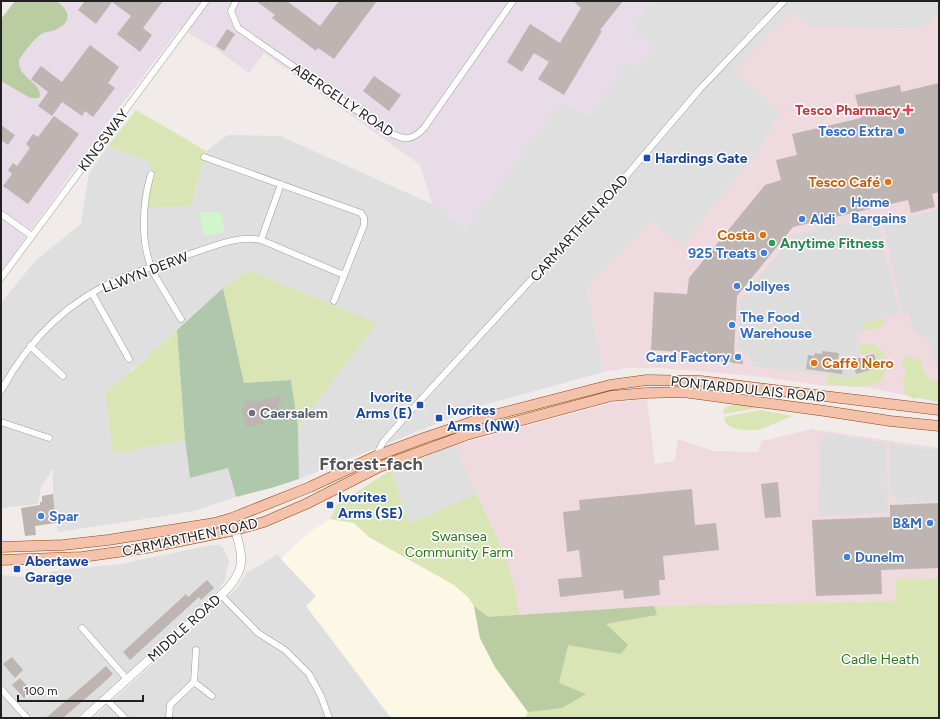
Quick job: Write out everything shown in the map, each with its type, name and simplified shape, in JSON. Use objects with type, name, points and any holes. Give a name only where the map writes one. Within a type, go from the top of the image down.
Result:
[{"type":"main road","name":"PONTARDDULAIS ROAD","points":[[376,456],[486,417],[610,384],[647,380],[701,381],[939,410]]},
{"type":"main road","name":"PONTARDDULAIS ROAD","points":[[379,467],[446,442],[487,429],[611,396],[646,393],[682,392],[890,421],[939,426]]},
{"type":"main road","name":"CARMARTHEN ROAD","points":[[1,547],[63,545],[202,526],[232,518],[310,488],[376,456]]},
{"type":"main road","name":"CARMARTHEN ROAD","points":[[1,560],[82,557],[146,548],[235,530],[264,522],[306,504],[379,467]]},
{"type":"street","name":"KINGSWAY","points":[[1,278],[206,1]]},
{"type":"street","name":"ABERGELLY ROAD","points":[[236,1],[231,11],[238,28],[388,132],[409,139],[414,137],[424,128],[513,1]]},
{"type":"street","name":"CARMARTHEN ROAD","points":[[376,456],[383,442],[621,182],[700,89],[784,1]]},
{"type":"street","points":[[204,157],[361,213],[364,218],[364,225],[334,301]]},
{"type":"street","points":[[151,174],[145,199],[144,212],[146,249],[150,267],[181,319]]},
{"type":"street","points":[[261,240],[281,184]]},
{"type":"street","points":[[1,214],[32,236]]},
{"type":"street","name":"LLWYN DERW","points":[[1,391],[13,370],[30,346],[48,326],[68,309],[92,293],[120,279],[150,267],[234,240],[254,239],[261,240],[344,275]]},
{"type":"street","points":[[92,293],[129,359]]},
{"type":"street","points":[[30,346],[63,376]]},
{"type":"street","points":[[1,422],[49,438]]},
{"type":"street","points":[[376,456],[379,467]]},
{"type":"street","name":"MIDDLE ROAD","points":[[84,718],[235,581],[240,572],[242,562],[232,518]]},
{"type":"street","points":[[221,595],[258,633],[285,650],[309,674],[321,696],[329,718]]},
{"type":"street","points":[[82,628],[127,679]]},
{"type":"street","points":[[169,718],[170,705],[194,682],[196,650]]},
{"type":"street","points":[[194,682],[212,696]]},
{"type":"street","points":[[1,689],[27,718]]},
{"type":"street","points":[[106,698],[125,718]]},
{"type":"shaded area","points":[[56,1],[651,1],[632,30],[653,46],[638,67],[628,60],[591,116],[559,104],[466,230],[432,204],[420,165],[264,53],[249,73],[217,50],[180,28],[106,125],[1,272],[1,81],[30,98],[33,82],[23,74],[19,66],[19,60],[23,53],[42,33],[52,31],[67,13]]},
{"type":"shaded area","points":[[651,1],[939,1],[939,15],[918,29],[809,26],[734,70],[781,112],[755,156],[681,247],[587,288],[604,372],[483,405],[299,479],[298,427],[376,323],[223,288],[149,355],[148,358],[105,392],[113,454],[185,440],[190,478],[228,468],[236,497],[194,511],[58,532],[53,495],[53,469],[41,487],[38,504],[1,508],[1,303],[36,260],[81,224],[89,173],[108,146],[150,162],[152,171],[150,174],[191,206],[206,151],[228,135],[280,136],[432,204],[466,230],[559,103],[591,116],[628,60],[638,67],[632,30]]},
{"type":"shaded area","points":[[793,11],[809,26],[918,29],[938,16],[939,18],[939,402],[866,387],[826,386],[754,376],[661,368],[626,368],[604,372],[587,288],[651,221],[682,246],[755,156],[781,112],[734,71]]},
{"type":"shaded area","points":[[939,210],[939,367],[936,368],[929,339],[916,332],[912,326],[910,315],[903,314],[883,223]]},
{"type":"shaded area","points":[[874,216],[877,219],[899,314],[863,323],[864,331],[856,333],[860,345],[857,346],[859,355],[854,356],[854,359],[852,360],[857,376],[844,377],[751,366],[749,354],[743,354],[743,349],[738,349],[740,301],[778,254],[795,234]]},
{"type":"shaded area","points":[[647,399],[655,464],[674,461],[678,439],[714,451],[758,452],[762,441],[811,429],[939,448],[939,578],[896,579],[896,601],[654,606],[518,615],[517,596],[506,557],[455,445],[611,403]]},
{"type":"shaded area","points":[[824,433],[886,443],[888,513],[819,516],[820,445]]},
{"type":"shaded area","points":[[889,443],[922,449],[939,449],[939,501],[895,503],[895,495],[890,495]]},
{"type":"shaded area","points":[[455,445],[477,494],[409,523],[391,470]]},
{"type":"shaded area","points":[[330,519],[354,523],[369,537],[454,585],[468,597],[474,606],[480,638],[495,667],[528,712],[525,718],[391,718],[306,606],[316,596],[281,559],[307,534]]},
{"type":"shaded area","points":[[212,545],[220,545],[224,549],[229,561],[225,580],[217,592],[78,718],[1,718],[1,575],[23,577],[54,571],[120,564]]},
{"type":"shaded area","points":[[277,554],[316,596],[307,606],[391,718],[93,718],[237,588],[247,572]]},
{"type":"green space","points":[[15,1],[56,1],[65,9],[67,13],[68,18],[63,25],[40,35],[25,51],[19,61],[22,71],[36,85],[40,94],[39,98],[30,98],[1,81],[1,19]]},
{"type":"green space","points":[[136,110],[206,151],[191,206],[145,208],[152,175],[150,162],[108,146]]},
{"type":"green space","points":[[199,212],[220,212],[225,232],[204,236]]},
{"type":"green space","points":[[249,271],[377,323],[298,427],[291,380],[244,383],[223,288]]},
{"type":"green space","points":[[223,288],[244,383],[291,380],[298,427],[299,479],[236,497],[228,468],[190,478],[185,440],[177,330]]},
{"type":"green space","points":[[886,318],[883,325],[880,327],[871,330],[864,330],[862,323]]},
{"type":"green space","points":[[177,330],[185,440],[113,454],[105,392],[148,358],[149,355]]},
{"type":"green space","points":[[873,344],[883,351],[885,366],[884,376],[878,382],[870,386],[860,387],[827,384],[828,375],[844,377],[856,376],[856,374],[878,368],[874,352],[861,355],[859,345]]},
{"type":"green space","points":[[908,356],[916,359],[917,357],[927,376],[939,383],[939,402],[918,398],[914,399],[905,394],[903,382],[905,370],[901,361]]},
{"type":"green space","points":[[735,404],[758,408],[723,414],[724,408]]},
{"type":"green space","points":[[760,410],[793,416],[764,428],[755,430],[736,429],[727,425],[725,421],[724,417]]},
{"type":"green space","name":"Cadle Heath","points":[[391,470],[409,523],[477,494],[506,557],[517,596],[519,615],[654,606],[896,601],[896,579],[939,578],[939,718],[525,718],[528,712],[495,667],[480,638],[474,606],[468,597],[454,585],[369,537],[354,523],[330,519],[338,504]]},
{"type":"green space","points":[[474,606],[488,617],[654,606],[657,615],[606,624],[628,645],[621,654],[568,645],[559,683],[586,694],[562,708],[528,712],[495,667],[480,638]]},
{"type":"building","points":[[85,1],[163,1],[143,28],[152,35],[140,52],[117,34],[131,16],[112,2],[96,24],[78,10]]},
{"type":"building","points":[[256,1],[287,1],[320,26],[339,1],[377,1],[334,59],[318,48],[316,51],[272,18],[275,15]]},
{"type":"building","points":[[573,1],[623,1],[600,30],[602,31],[564,95],[538,79],[549,62],[534,53],[522,72],[507,62],[530,24],[560,43],[581,8]]},
{"type":"building","points":[[227,29],[235,34],[224,51],[216,46]]},
{"type":"building","points":[[90,45],[119,67],[108,83],[115,88],[93,117],[85,111],[82,116],[62,102],[52,116],[38,106],[48,92],[31,79],[41,66],[62,82]]},
{"type":"building","points":[[374,76],[401,95],[389,111],[363,91]]},
{"type":"building","points":[[939,83],[939,192],[932,194],[935,207],[911,213],[908,200],[793,227],[737,296],[734,353],[742,354],[743,364],[692,360],[693,353],[651,350],[654,292],[687,294],[689,278],[765,185],[781,180],[776,160],[797,155],[792,134],[861,118],[855,95],[900,85],[901,92]]},
{"type":"building","points":[[54,116],[79,134],[28,204],[3,186],[12,174],[8,170],[13,163],[17,166],[30,148],[26,144],[33,134],[38,137]]},
{"type":"building","points":[[1,125],[15,135],[8,145],[1,140]]},
{"type":"building","points":[[822,351],[839,353],[837,367],[843,368],[842,374],[806,369],[808,355],[814,356],[815,353],[822,354]]},
{"type":"building","points":[[874,354],[878,368],[856,374],[852,360]]},
{"type":"building","name":"Caersalem","points":[[280,395],[282,402],[277,404],[280,415],[264,420],[265,423],[247,428],[241,408],[245,407],[243,402],[253,400],[254,403]]},
{"type":"building","points":[[778,482],[781,517],[765,518],[761,484]]},
{"type":"building","points":[[692,489],[695,525],[716,523],[719,550],[663,556],[665,580],[659,580],[660,595],[624,599],[623,590],[560,597],[558,579],[582,577],[579,550],[567,552],[563,512],[580,510],[579,500]]},
{"type":"building","points":[[53,494],[56,523],[35,526],[36,535],[25,536],[21,508],[40,505],[40,502],[42,502],[42,496]]},
{"type":"building","points":[[939,503],[939,568],[881,570],[882,594],[816,596],[812,520],[890,517],[890,505]]},
{"type":"building","points":[[207,580],[214,588],[201,600],[199,597],[130,660],[123,652],[186,594],[188,597]]},
{"type":"building","points":[[12,657],[23,670],[15,678],[3,664]]},
{"type":"building","points":[[106,666],[113,674],[100,686],[63,718],[46,718]]},
{"type":"building","points":[[20,678],[32,691],[24,698],[12,685]]},
{"type":"place","name":"Tesco Pharmacy","points":[[908,110]]},
{"type":"place","name":"Tesco Extra","points":[[901,131]]},
{"type":"place","name":"Hardings Gate","points":[[647,158]]},
{"type":"place","name":"Tesco Café","points":[[888,182]]},
{"type":"place","name":"Home Bargains","points":[[843,210]]},
{"type":"place","name":"Aldi","points":[[802,219]]},
{"type":"place","name":"Costa","points":[[763,235]]},
{"type":"place","name":"Anytime Fitness","points":[[772,243]]},
{"type":"place","name":"925 Treats","points":[[764,253]]},
{"type":"place","name":"Jollyes","points":[[737,286]]},
{"type":"place","name":"The Food Warehouse","points":[[732,325]]},
{"type":"place","name":"Card Factory","points":[[738,357]]},
{"type":"place","name":"Caffè Nero","points":[[814,363]]},
{"type":"place","name":"Ivorite Arms (E)","points":[[420,405]]},
{"type":"place","name":"Caersalem","points":[[252,413]]},
{"type":"place","name":"Ivorites Arms (NW)","points":[[439,418]]},
{"type":"place","name":"Ivorites Arms (SE)","points":[[330,505]]},
{"type":"place","name":"Spar","points":[[41,516]]},
{"type":"place","name":"B&M","points":[[930,523]]},
{"type":"place","name":"Dunelm","points":[[847,557]]},
{"type":"place","name":"Abertawe Garage","points":[[17,569]]},
{"type":"district","name":"Fforest-fach","points":[[371,464]]},
{"type":"park label","name":"Swansea Community Farm","points":[[459,544]]}]
